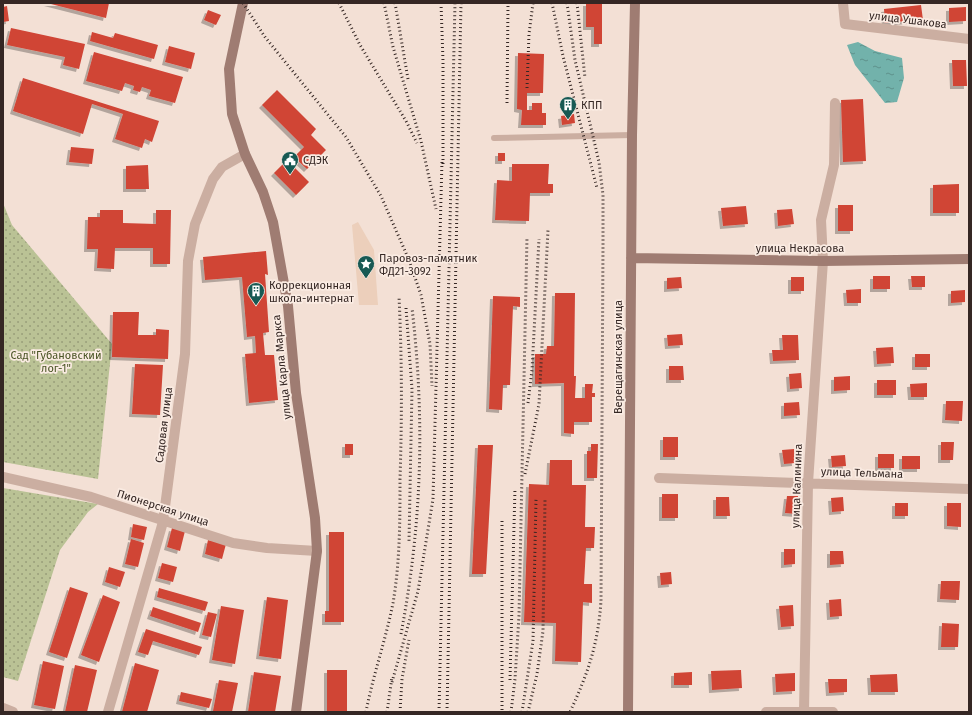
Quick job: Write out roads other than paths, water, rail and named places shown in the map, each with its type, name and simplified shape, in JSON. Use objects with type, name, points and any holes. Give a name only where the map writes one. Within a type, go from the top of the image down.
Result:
[{"type":"main road","name":"улица Карла Маркса","points":[[243,3],[232,47],[229,88],[232,114],[245,154],[269,206],[279,250],[288,306],[303,447],[315,518],[317,552],[296,712]]},
{"type":"main road","name":"Верещагинская улица","points":[[628,712],[632,135],[635,3]]},
{"type":"main road","name":"улица Некрасова","points":[[631,258],[823,261],[969,259]]},
{"type":"street","name":"улица Ушакова","points":[[843,3],[845,24],[969,39]]},
{"type":"street","name":"улица Калинина","points":[[804,711],[808,483],[823,261],[821,220],[834,165],[835,104]]},
{"type":"street","name":"Садовая улица","points":[[108,712],[164,522],[185,354],[188,261],[191,241],[200,210],[213,179],[222,167],[245,154]]},
{"type":"street","name":"Пионерская улица","points":[[3,477],[91,497],[164,522],[233,543],[267,548],[317,552]]},
{"type":"street","name":"улица Тельмана","points":[[659,478],[969,489]]},
{"type":"street","points":[[3,708],[13,712]]},
{"type":"street","points":[[766,712],[833,712]]},
{"type":"lane","points":[[494,138],[632,135]]},
{"type":"water","points":[[858,42],[875,51],[902,58],[904,78],[897,102],[885,103],[855,65],[847,45]]},
{"type":"railway","points":[[243,3],[265,37],[346,137],[381,196],[409,260],[421,295],[430,344],[432,386]]},
{"type":"railway","points":[[339,3],[360,45],[406,121],[417,143]]},
{"type":"railway","points":[[384,3],[393,47],[421,141],[436,209]]},
{"type":"railway","points":[[395,3],[408,79]]},
{"type":"railway","points":[[441,3],[443,61],[443,164]]},
{"type":"railway","points":[[439,712],[455,3]]},
{"type":"railway","points":[[447,712],[461,3]]},
{"type":"railway","points":[[507,103],[508,3]]},
{"type":"railway","points":[[527,88],[529,34],[533,3]]},
{"type":"railway","points":[[552,3],[563,56],[597,188]]},
{"type":"railway","points":[[567,3],[575,60],[599,162],[603,195],[600,617],[595,645],[587,671],[570,712]]},
{"type":"railway","points":[[577,3],[585,78]]},
{"type":"railway","points":[[392,682],[418,591],[433,499],[442,160]]},
{"type":"railway","points":[[525,474],[539,404],[548,230]]},
{"type":"railway","points":[[511,712],[515,679],[519,616],[527,237]]},
{"type":"railway","points":[[528,403],[532,370],[539,239]]},
{"type":"railway","points":[[366,712],[393,603],[398,557],[400,525],[401,411],[399,297]]},
{"type":"railway","points":[[406,308],[412,389],[409,542]]},
{"type":"railway","points":[[401,634],[413,552],[419,471],[419,391],[412,308]]},
{"type":"railway","points":[[510,680],[515,488]]},
{"type":"railway","points":[[522,712],[533,641],[536,499]]},
{"type":"railway","points":[[528,712],[537,674],[543,631],[545,499]]},
{"type":"railway","points":[[502,521],[502,712]]},
{"type":"railway","points":[[400,712],[402,679],[409,640]]},
{"type":"railway","points":[[387,712],[392,677]]},
{"type":"place","name":"КПП","points":[[568,120]]},
{"type":"place","name":"СДЭК","points":[[290,175]]},
{"type":"place","name":"Паровоз-памятник ФД21-3092","points":[[366,279]]},
{"type":"place","name":"Коррекционная школа-интернат","points":[[256,306]]},
{"type":"park label","name":"Сад \"Губановский лог-1\"","points":[[56,361]]}]
